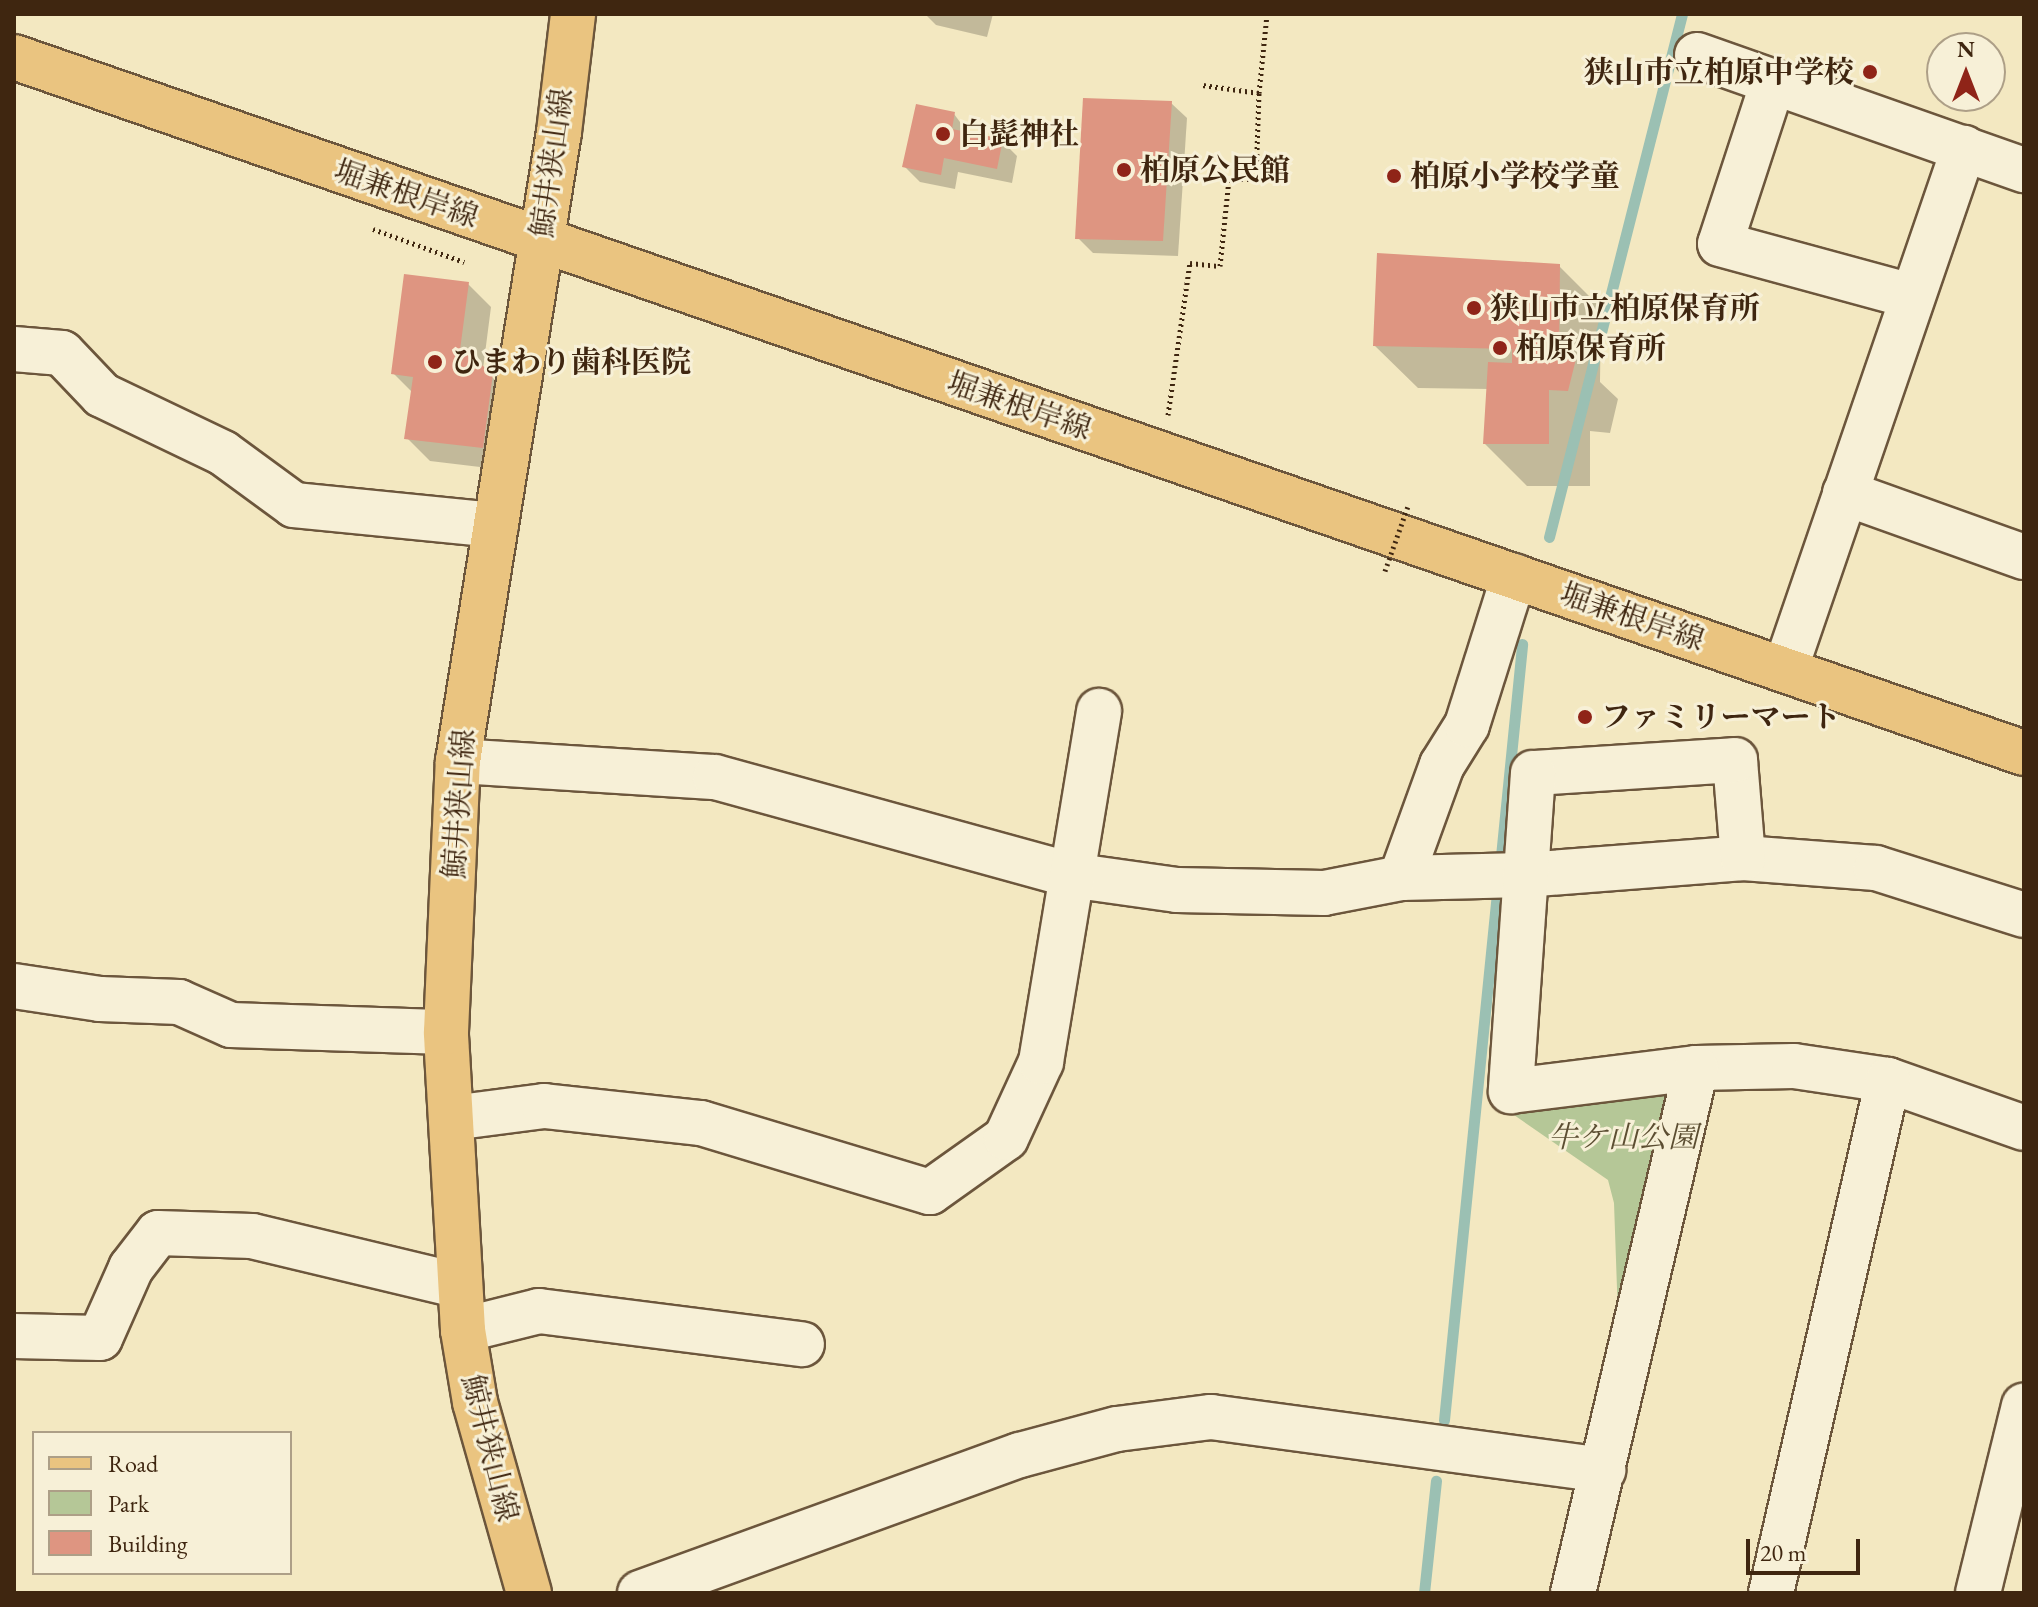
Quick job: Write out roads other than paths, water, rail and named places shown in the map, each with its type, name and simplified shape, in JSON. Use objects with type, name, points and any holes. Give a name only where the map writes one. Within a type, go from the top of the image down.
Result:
[{"type":"main road","name":"鯨井狭山線","points":[[529,1593],[475,1402],[463,1330],[446,1032],[458,761],[541,241],[573,14]]},
{"type":"main road","name":"堀兼根岸線","points":[[14,57],[2024,753]]},
{"type":"street","points":[[1697,55],[2024,170]]},
{"type":"street","points":[[1773,82],[1720,244],[1911,296]]},
{"type":"street","points":[[1785,670],[1964,148]]},
{"type":"street","points":[[14,349],[62,353],[102,395],[223,453],[294,505],[496,525]]},
{"type":"street","points":[[1845,493],[2024,557]]},
{"type":"street","points":[[1401,878],[1442,765],[1467,725],[1514,576]]},
{"type":"street","points":[[452,1118],[544,1106],[701,1123],[814,1153],[930,1192],[1006,1138],[1041,1062],[1099,711]]},
{"type":"street","points":[[1743,858],[1735,760],[1533,773],[1505,876],[1511,1091],[1696,1068],[1794,1066],[1888,1080],[2024,1128]]},
{"type":"street","points":[[458,761],[715,777],[1070,875],[1177,890],[1324,893],[1401,878],[1505,876],[1743,858],[1876,868],[2024,915]]},
{"type":"street","points":[[14,986],[100,999],[179,1002],[231,1025],[446,1032]]},
{"type":"street","points":[[1573,1593],[1696,1068]]},
{"type":"street","points":[[1771,1593],[1888,1080]]},
{"type":"street","points":[[14,1336],[100,1338],[131,1268],[158,1233],[252,1236],[460,1286]]},
{"type":"street","points":[[463,1330],[539,1311],[802,1344]]},
{"type":"street","points":[[1978,1593],[2014,1489],[2024,1406]]},
{"type":"street","points":[[640,1593],[1020,1455],[1117,1429],[1211,1417],[1603,1470]]},
{"type":"waterway","points":[[1549,537],[1682,14]]},
{"type":"waterway","points":[[1500,866],[1522,644]]},
{"type":"waterway","points":[[1444,1420],[1498,883]]},
{"type":"waterway","points":[[1424,1593],[1436,1481]]},
{"type":"place","name":"狭山市立柏原中学校","points":[[1870,72]]},
{"type":"place","name":"白髭神社","points":[[943,134]]},
{"type":"place","name":"柏原公民館","points":[[1124,170]]},
{"type":"place","name":"柏原小学校学童","points":[[1394,176]]},
{"type":"place","name":"狭山市立柏原保育所","points":[[1474,308]]},
{"type":"place","name":"柏原保育所","points":[[1500,348]]},
{"type":"place","name":"ひまわり歯科医院","points":[[435,362]]},
{"type":"place","name":"ファミリーマート","points":[[1585,717]]},
{"type":"park label","name":"牛ケ山公園","points":[[1623,1137]]}]
